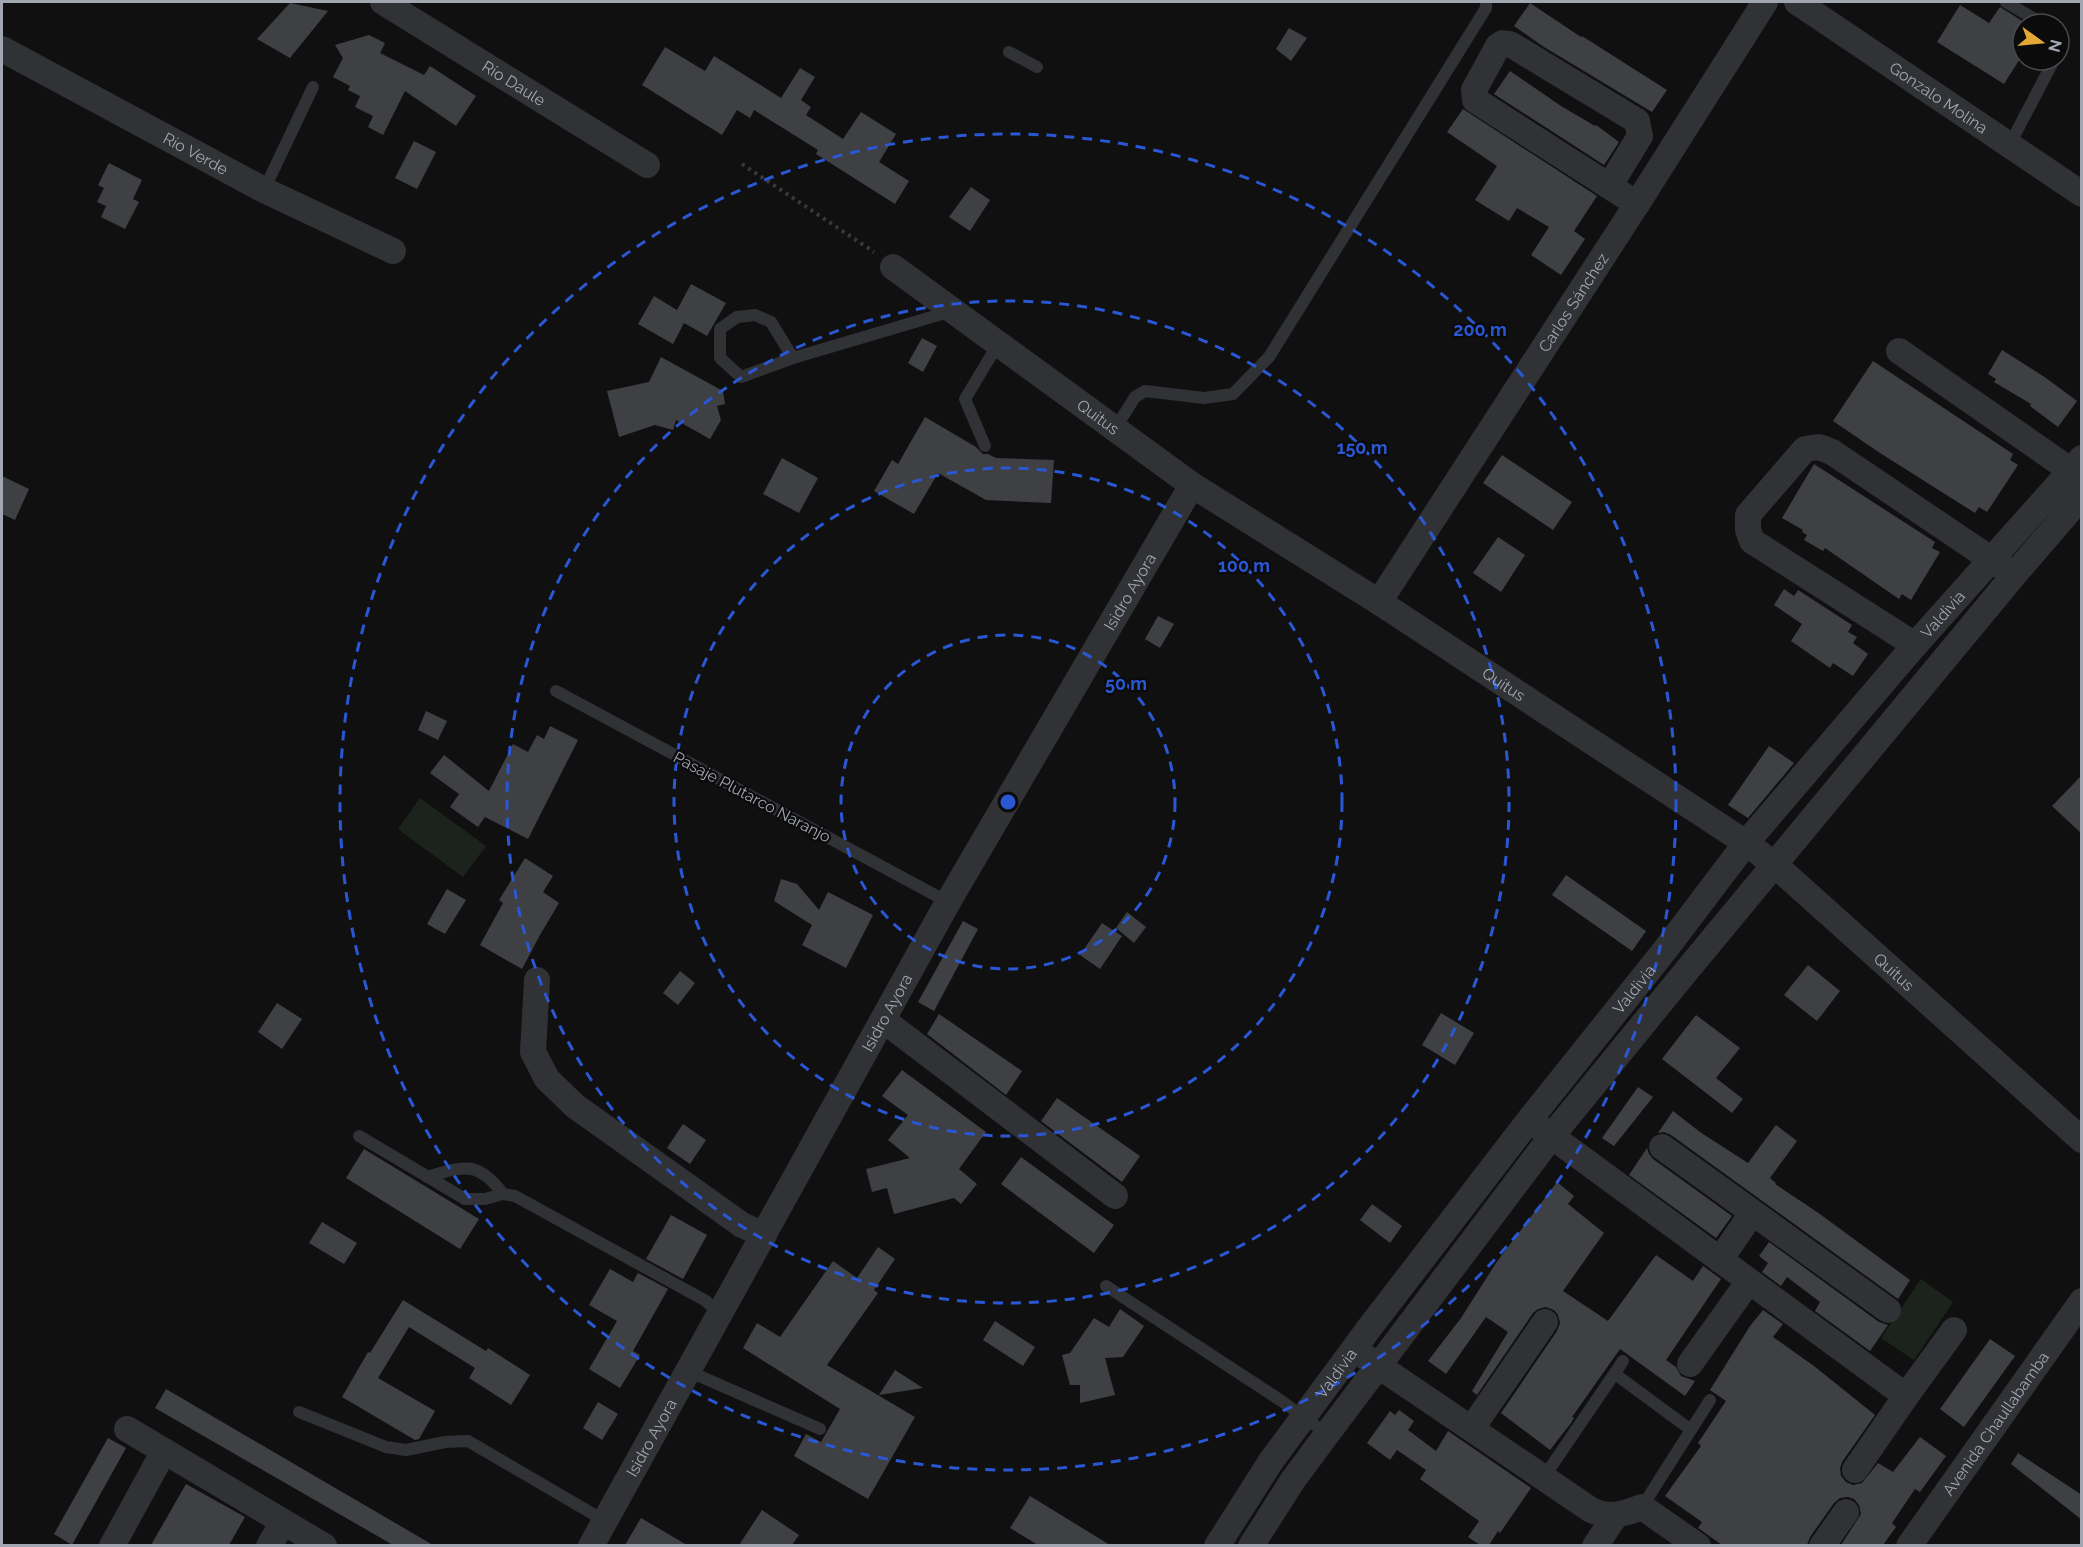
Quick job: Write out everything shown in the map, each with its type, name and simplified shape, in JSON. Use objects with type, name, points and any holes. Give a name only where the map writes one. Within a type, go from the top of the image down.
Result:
[{"type":"street","name":"Río Daule","points":[[383,2],[647,165]]},
{"type":"street","name":"Carlos Sánchez","points":[[1379,602],[1638,204],[1766,2]]},
{"type":"street","name":"Gonzalo Molina","points":[[1797,2],[2082,194]]},
{"type":"street","points":[[1610,185],[1640,136],[1637,122],[1510,44],[1503,43],[1498,46],[1473,90],[1475,100],[1638,204]]},
{"type":"street","name":"Río Verde","points":[[2,49],[264,190],[393,251]]},
{"type":"street","name":"Quitus","points":[[884,259],[1192,485],[1379,602],[1746,843],[1775,865],[2082,1140]]},
{"type":"street","points":[[1899,351],[2078,470]]},
{"type":"street","points":[[1915,645],[1752,541],[1748,530],[1748,515],[1805,449],[1819,447],[1833,452],[2014,575]]},
{"type":"street","name":"Valdivia","points":[[1217,1545],[1271,1461],[1354,1349],[1746,843],[1915,645],[2078,470]]},
{"type":"street","name":"Isidro Ayora","points":[[591,1545],[948,902],[1192,485]]},
{"type":"street","name":"Valdivia","points":[[1251,1545],[1293,1480],[1377,1365],[1551,1137],[2014,575],[2082,496]]},
{"type":"street","points":[[1665,950],[1688,969]]},
{"type":"street","points":[[537,980],[533,1052],[547,1079],[575,1106],[742,1225],[764,1235]]},
{"type":"street","points":[[883,1020],[1115,1196]]},
{"type":"street","points":[[1530,1119],[1551,1137],[1906,1396]]},
{"type":"street","points":[[1662,1147],[1888,1310]]},
{"type":"street","points":[[1720,1260],[1752,1214]]},
{"type":"street","points":[[1690,1364],[1749,1281]]},
{"type":"street","name":"Avenida Chaullabamba","points":[[1909,1545],[2082,1301]]},
{"type":"street","points":[[1472,1428],[1545,1322]]},
{"type":"street","points":[[1855,1470],[1954,1330]]},
{"type":"street","points":[[1354,1349],[1591,1510],[1604,1516],[1642,1507],[1698,1545]]},
{"type":"street","points":[[127,1428],[324,1545]]},
{"type":"street","points":[[112,1545],[164,1451]]},
{"type":"street","points":[[1822,1545],[1846,1512]]},
{"type":"street","points":[[1595,1545],[1616,1515]]},
{"type":"street","points":[[269,1545],[283,1522]]},
{"type":"lane","points":[[1115,429],[1135,397],[1145,391],[1204,398],[1233,394],[1269,357],[1486,8],[1486,2]]},
{"type":"lane","points":[[2006,2],[2023,12]]},
{"type":"lane","points":[[1010,52],[1036,67]]},
{"type":"lane","points":[[2010,144],[2048,72]]},
{"type":"lane","points":[[264,190],[313,87]]},
{"type":"lane","points":[[793,358],[771,322],[755,315],[736,317],[720,329],[720,358],[741,377],[793,358],[953,310]]},
{"type":"lane","points":[[985,446],[966,399],[998,344]]},
{"type":"lane","name":"Pasaje Plutarco Naranjo","points":[[556,691],[948,902]]},
{"type":"lane","points":[[359,1136],[465,1199],[485,1199],[502,1194],[515,1196],[706,1301],[720,1314]]},
{"type":"lane","points":[[427,1176],[465,1167],[478,1170],[493,1181],[502,1194]]},
{"type":"lane","points":[[1106,1286],[1327,1434]]},
{"type":"lane","points":[[1545,1477],[1623,1361]]},
{"type":"lane","points":[[688,1371],[820,1429]]},
{"type":"lane","points":[[1615,1374],[1691,1430]]},
{"type":"lane","points":[[1642,1507],[1710,1400]]},
{"type":"lane","points":[[299,1412],[386,1447],[406,1450],[468,1441],[605,1521]]},
{"type":"path","points":[[742,164],[884,259]]},
{"type":"shaded area","points":[[420,798],[486,846],[463,877],[398,829]]},
{"type":"shaded area","points":[[1921,1279],[1953,1302],[1914,1360],[1881,1338]]},
{"type":"building","points":[[290,3],[328,11],[290,58],[257,39]]},
{"type":"building","points":[[1530,3],[1667,90],[1652,112],[1544,47],[1514,26]]},
{"type":"building","points":[[1960,5],[1989,23],[2000,7],[2011,14],[2012,72],[2004,84],[1937,42]]},
{"type":"building","points":[[1289,28],[1307,38],[1291,61],[1276,49]]},
{"type":"building","points":[[369,35],[385,43],[380,53],[424,75],[430,66],[476,96],[456,126],[405,91],[383,135],[368,127],[373,116],[355,107],[360,96],[348,90],[350,86],[333,77],[343,58],[335,45]]},
{"type":"building","points":[[665,47],[705,71],[714,56],[781,98],[800,68],[815,77],[801,100],[811,107],[806,115],[843,139],[861,112],[896,134],[879,162],[909,181],[895,204],[816,154],[818,150],[754,110],[750,118],[737,110],[722,135],[642,85]]},
{"type":"building","points":[[1510,71],[1619,142],[1604,165],[1494,94]]},
{"type":"building","points":[[1463,109],[1597,196],[1574,231],[1585,239],[1561,275],[1531,255],[1549,227],[1517,208],[1509,221],[1475,200],[1497,166],[1447,132]]},
{"type":"building","points":[[414,141],[436,152],[417,189],[395,178]]},
{"type":"building","points":[[109,163],[142,180],[133,199],[139,202],[125,229],[101,217],[106,206],[97,202],[104,188],[98,185]]},
{"type":"building","points":[[971,187],[990,200],[970,231],[949,217]]},
{"type":"building","points":[[691,284],[726,303],[707,336],[684,323],[673,344],[638,324],[654,296],[677,310]]},
{"type":"building","points":[[922,338],[937,346],[923,372],[908,363]]},
{"type":"building","points":[[2002,350],[2077,401],[2058,427],[2030,406],[2031,404],[1994,382],[1996,379],[1988,374]]},
{"type":"building","points":[[661,357],[723,391],[725,404],[717,406],[721,420],[710,439],[676,420],[673,430],[655,425],[619,437],[607,391],[649,382]]},
{"type":"building","points":[[1873,361],[2013,454],[2010,460],[2018,465],[1987,512],[1979,507],[1975,513],[1833,421]]},
{"type":"building","points":[[925,417],[976,447],[983,454],[996,458],[1054,460],[1051,503],[986,500],[938,473],[914,514],[874,491],[892,460],[898,464]]},
{"type":"building","points":[[1502,455],[1572,502],[1553,530],[1483,483]]},
{"type":"building","points":[[782,458],[818,478],[799,513],[763,494]]},
{"type":"building","points":[[1814,464],[1935,542],[1932,548],[1940,552],[1911,600],[1902,594],[1899,599],[1825,548],[1823,551],[1804,540],[1807,535],[1802,532],[1803,530],[1782,518]]},
{"type":"building","points":[[2,476],[29,489],[15,520],[2,514]]},
{"type":"building","points":[[1498,537],[1525,555],[1501,592],[1473,573]]},
{"type":"building","points":[[1784,589],[1794,596],[1798,590],[1852,625],[1848,632],[1857,637],[1853,643],[1868,654],[1853,676],[1833,663],[1830,668],[1791,641],[1802,624],[1774,605]]},
{"type":"building","points":[[1158,616],[1174,624],[1160,648],[1145,639]]},
{"type":"building","points":[[426,711],[447,721],[438,740],[418,730]]},
{"type":"building","points":[[550,726],[578,740],[528,839],[485,817],[478,827],[450,807],[459,794],[430,773],[444,755],[489,791],[513,744],[528,752],[537,735],[544,739]]},
{"type":"building","points":[[1769,746],[1794,763],[1748,818],[1728,805]]},
{"type":"building","points":[[2082,775],[2082,834],[2052,806]]},
{"type":"building","points":[[525,858],[553,876],[543,892],[559,903],[522,969],[480,945],[503,903],[499,900]]},
{"type":"building","points":[[1566,875],[1646,931],[1632,951],[1552,895]]},
{"type":"building","points":[[781,879],[797,884],[819,910],[828,892],[873,915],[846,968],[802,945],[812,925],[774,901]]},
{"type":"building","points":[[447,889],[466,900],[445,934],[427,924]]},
{"type":"building","points":[[1127,912],[1146,927],[1134,943],[1116,928]]},
{"type":"building","points":[[963,921],[978,929],[934,1011],[918,1002]]},
{"type":"building","points":[[1102,923],[1122,936],[1100,969],[1080,955]]},
{"type":"building","points":[[1808,965],[1840,991],[1817,1021],[1784,995]]},
{"type":"building","points":[[680,971],[695,983],[678,1005],[663,993]]},
{"type":"building","points":[[277,1003],[302,1019],[282,1049],[258,1032]]},
{"type":"building","points":[[1441,1013],[1474,1033],[1455,1065],[1422,1045]]},
{"type":"building","points":[[939,1014],[1022,1071],[1006,1095],[927,1034]]},
{"type":"building","points":[[1696,1015],[1740,1048],[1716,1078],[1743,1099],[1732,1113],[1662,1059]]},
{"type":"building","points":[[902,1070],[986,1132],[959,1169],[977,1184],[961,1204],[954,1198],[894,1214],[887,1188],[872,1192],[866,1169],[910,1158],[888,1140],[908,1115],[882,1096]]},
{"type":"building","points":[[1638,1087],[1653,1097],[1614,1146],[1602,1138]]},
{"type":"building","points":[[1057,1098],[1140,1156],[1122,1182],[1041,1121]]},
{"type":"building","points":[[1673,1111],[1700,1132],[1748,1163],[1776,1125],[1797,1141],[1770,1178],[1775,1184],[1910,1280],[1898,1299],[1671,1135],[1664,1132],[1658,1133]]},
{"type":"building","points":[[683,1124],[706,1140],[690,1164],[667,1148]]},
{"type":"building","points":[[1647,1148],[1653,1159],[1732,1216],[1716,1238],[1629,1175]]},
{"type":"building","points":[[364,1149],[479,1219],[460,1249],[346,1178]]},
{"type":"building","points":[[1021,1157],[1114,1225],[1094,1253],[1001,1184]]},
{"type":"building","points":[[1557,1182],[1574,1196],[1568,1204],[1604,1233],[1563,1291],[1608,1321],[1656,1255],[1693,1281],[1703,1266],[1721,1279],[1666,1360],[1676,1367],[1681,1376],[1695,1381],[1685,1396],[1620,1349],[1572,1417],[1574,1418],[1571,1423],[1550,1450],[1501,1413],[1557,1331],[1560,1323],[1554,1310],[1546,1307],[1533,1313],[1477,1395],[1472,1391],[1508,1332],[1486,1317],[1446,1374],[1428,1361],[1461,1318],[1496,1263]]},
{"type":"building","points":[[1372,1204],[1402,1226],[1390,1243],[1360,1220]]},
{"type":"building","points":[[671,1215],[707,1235],[683,1279],[646,1259]]},
{"type":"building","points":[[322,1222],[357,1243],[344,1264],[309,1243]]},
{"type":"building","points":[[1769,1242],[1879,1322],[1888,1325],[1870,1351],[1815,1311],[1820,1302],[1787,1277],[1781,1286],[1762,1272],[1768,1263],[1759,1256]]},
{"type":"building","points":[[878,1247],[895,1259],[874,1290],[878,1293],[827,1365],[915,1417],[868,1499],[794,1456],[806,1434],[821,1442],[840,1409],[743,1348],[757,1323],[780,1337],[833,1261],[857,1278]]},
{"type":"building","points":[[610,1269],[633,1282],[638,1273],[668,1289],[633,1351],[640,1355],[620,1388],[589,1369],[617,1321],[589,1305]]},
{"type":"building","points":[[403,1300],[486,1351],[488,1348],[530,1375],[511,1405],[469,1378],[475,1368],[409,1327],[378,1378],[435,1411],[419,1439],[415,1440],[342,1397],[368,1352],[370,1353]]},
{"type":"building","points":[[1120,1309],[1144,1326],[1123,1357],[1105,1358],[1115,1395],[1080,1403],[1080,1385],[1070,1385],[1062,1355],[1070,1353],[1094,1318],[1109,1327]]},
{"type":"building","points":[[1763,1310],[1783,1324],[1773,1337],[1814,1366],[1875,1415],[1842,1462],[1841,1476],[1846,1482],[1853,1485],[1862,1483],[1878,1463],[1893,1472],[1920,1437],[1946,1456],[1920,1492],[1915,1489],[1892,1523],[1896,1527],[1883,1545],[1841,1545],[1861,1514],[1859,1505],[1854,1499],[1848,1497],[1840,1498],[1834,1503],[1810,1537],[1807,1545],[1722,1545],[1698,1528],[1702,1522],[1665,1496],[1701,1446],[1698,1443],[1726,1401],[1710,1390],[1750,1326]]},
{"type":"building","points":[[995,1321],[1035,1347],[1023,1366],[983,1340]]},
{"type":"building","points":[[1990,1339],[2015,1356],[1964,1427],[1940,1409]]},
{"type":"building","points":[[895,1370],[923,1388],[879,1395]]},
{"type":"building","points":[[166,1389],[433,1545],[393,1545],[155,1408]]},
{"type":"building","points":[[598,1402],[618,1414],[602,1440],[583,1428]]},
{"type":"building","points":[[1399,1410],[1414,1421],[1408,1430],[1436,1451],[1448,1431],[1531,1488],[1489,1545],[1480,1545],[1468,1537],[1479,1521],[1420,1479],[1426,1470],[1397,1450],[1390,1460],[1367,1443],[1390,1411],[1395,1415]]},
{"type":"building","points":[[108,1438],[126,1448],[72,1545],[54,1534]]},
{"type":"building","points":[[2018,1453],[2082,1495],[2082,1520],[2011,1464]]},
{"type":"building","points":[[186,1484],[245,1517],[229,1545],[151,1545]]},
{"type":"building","points":[[1030,1496],[1110,1545],[1038,1545],[1010,1528]]},
{"type":"building","points":[[762,1510],[799,1535],[792,1545],[739,1545]]},
{"type":"building","points":[[641,1518],[687,1545],[625,1545]]}]
